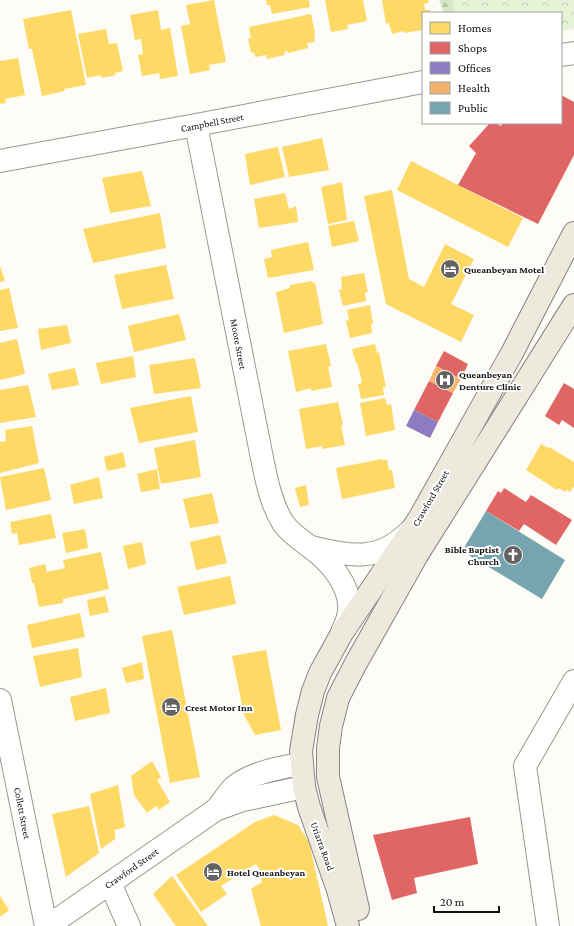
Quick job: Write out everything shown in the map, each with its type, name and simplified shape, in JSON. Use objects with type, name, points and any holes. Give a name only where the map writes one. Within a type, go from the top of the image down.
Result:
[{"type":"main road","name":"Crawford Street","points":[[328,771],[302,764],[302,742],[313,691],[320,674],[342,633],[419,519],[512,353],[574,233]]},
{"type":"main road","name":"Crawford Street","points":[[328,771],[328,748],[334,712],[342,688],[436,524],[574,305]]},
{"type":"main road","name":"Uriarra Road","points":[[302,764],[304,787],[309,808],[332,870],[348,926]]},
{"type":"main road","name":"Crawford Street","points":[[304,787],[328,771]]},
{"type":"main road","name":"Uriarra Road","points":[[328,771],[362,926]]},
{"type":"street","points":[[562,55],[574,52]]},
{"type":"street","name":"Campbell Street","points":[[0,161],[422,82]]},
{"type":"street","name":"Moore Street","points":[[196,125],[268,483],[274,505],[284,523],[297,538],[311,547],[337,574],[346,592],[349,612],[342,633]]},
{"type":"street","name":"Moore Street","points":[[311,547],[346,555],[374,553],[387,548],[398,541],[408,533],[419,519]]},
{"type":"street","points":[[548,926],[525,766],[574,681]]},
{"type":"street","name":"Collett Street","points":[[0,700],[47,926]]},
{"type":"street","name":"Crawford Street","points":[[47,926],[214,811],[220,806],[228,793],[240,783],[263,773],[302,764]]},
{"type":"street","name":"Crawford Street","points":[[214,811],[243,800],[304,787]]},
{"type":"street","points":[[110,883],[129,926]]},
{"type":"green space","points":[[439,0],[488,0],[494,12],[444,12]]},
{"type":"green space","points":[[453,0],[574,0],[574,29],[562,31],[562,12],[455,12]]},
{"type":"building: Homes","points":[[214,0],[226,62],[209,65],[210,70],[190,74],[181,26],[190,24],[186,5]]},
{"type":"building: Homes","points":[[266,0],[309,0],[310,7],[272,14],[270,5],[267,5]]},
{"type":"building: Homes","points":[[325,0],[363,0],[367,21],[347,25],[348,29],[331,32]]},
{"type":"building: Homes","points":[[382,0],[428,0],[429,3],[424,4],[425,10],[430,10],[430,12],[422,12],[422,30],[404,33],[404,31],[392,34],[389,23],[386,24]]},
{"type":"building: Homes","points":[[71,10],[86,85],[64,89],[65,91],[42,96],[32,49],[29,49],[23,19]]},
{"type":"building: Homes","points":[[158,10],[161,30],[170,28],[178,76],[160,79],[159,73],[142,76],[138,55],[143,54],[141,39],[135,40],[130,15]]},
{"type":"building: Homes","points":[[311,14],[315,33],[315,42],[307,43],[308,48],[288,53],[288,51],[284,52],[285,55],[267,59],[266,55],[255,57],[254,52],[251,53],[248,39],[251,38],[249,27]]},
{"type":"building: Homes","points":[[106,29],[109,44],[117,43],[123,71],[115,73],[116,75],[101,78],[101,75],[87,78],[78,34]]},
{"type":"building: Homes","points":[[18,58],[25,95],[5,99],[6,103],[0,104],[0,61]]},
{"type":"building: Homes","points":[[322,138],[329,170],[289,177],[282,147]]},
{"type":"building: Homes","points":[[278,147],[285,177],[250,185],[245,154]]},
{"type":"building: Homes","name":"Queanbeyan Motel","points":[[411,161],[523,218],[508,247],[397,190]]},
{"type":"building: Homes","points":[[142,171],[151,206],[110,213],[102,178]]},
{"type":"building: Homes","points":[[342,182],[347,220],[328,224],[321,187]]},
{"type":"building: Homes","name":"Queanbeyan Motel","points":[[392,190],[409,279],[424,287],[445,244],[474,259],[451,304],[474,315],[461,342],[386,304],[364,196]]},
{"type":"building: Homes","points":[[285,193],[289,209],[296,206],[298,222],[259,228],[254,199]]},
{"type":"building: Homes","points":[[160,213],[166,248],[93,263],[83,229]]},
{"type":"building: Homes","points":[[354,221],[359,241],[332,247],[328,226]]},
{"type":"building: Homes","points":[[308,242],[314,270],[268,278],[264,259],[272,257],[271,250]]},
{"type":"building: Homes","points":[[166,265],[174,299],[122,309],[114,275]]},
{"type":"building: Homes","points":[[0,266],[5,281],[0,282]]},
{"type":"building: Homes","points":[[364,273],[368,292],[365,293],[366,301],[343,306],[339,290],[342,289],[341,277]]},
{"type":"building: Homes","points":[[312,281],[312,283],[315,282],[323,324],[284,333],[276,292],[290,288],[290,285]]},
{"type":"building: Homes","points":[[9,288],[18,328],[0,331],[0,290]]},
{"type":"building: Homes","points":[[370,305],[373,324],[371,325],[372,333],[350,338],[346,321],[349,320],[347,310]]},
{"type":"building: Homes","points":[[179,314],[186,340],[134,352],[128,326]]},
{"type":"building: Homes","points":[[67,325],[71,343],[41,350],[38,329]]},
{"type":"building: Homes","points":[[17,339],[25,374],[0,380],[0,343]]},
{"type":"building: Homes","points":[[326,344],[331,366],[328,367],[332,387],[311,391],[311,388],[296,392],[288,351]]},
{"type":"building: Homes","points":[[375,344],[377,353],[379,352],[386,387],[383,387],[384,395],[361,399],[358,384],[362,383],[352,349]]},
{"type":"building: Homes","points":[[133,356],[136,377],[101,384],[96,363]]},
{"type":"building: Homes","points":[[195,358],[201,388],[154,394],[149,365]]},
{"type":"building: Homes","points":[[75,368],[79,385],[52,390],[48,374]]},
{"type":"building: Homes","points":[[28,385],[36,417],[0,423],[0,390]]},
{"type":"building: Homes","points":[[191,396],[198,432],[139,443],[130,408]]},
{"type":"building: Homes","points":[[385,398],[387,405],[391,404],[395,430],[366,436],[360,403]]},
{"type":"building: Homes","points":[[338,402],[343,424],[341,426],[345,445],[322,449],[322,446],[306,449],[299,409]]},
{"type":"building: Homes","points":[[32,426],[39,463],[0,473],[0,442],[6,441],[5,430]]},
{"type":"building: Homes","points":[[195,440],[201,477],[161,484],[154,448]]},
{"type":"building: Homes","points":[[541,444],[574,462],[574,488],[573,487],[570,492],[566,490],[565,492],[559,488],[557,490],[526,470]]},
{"type":"building: Homes","points":[[123,452],[126,467],[107,471],[104,457]]},
{"type":"building: Homes","points":[[382,459],[387,460],[389,470],[392,470],[395,488],[342,499],[336,468]]},
{"type":"building: Homes","points":[[44,468],[51,500],[6,510],[0,477]]},
{"type":"building: Homes","points":[[157,469],[160,489],[141,492],[137,474]]},
{"type":"building: Homes","points":[[99,477],[103,498],[74,504],[70,485]]},
{"type":"building: Homes","points":[[306,485],[309,505],[300,507],[295,488]]},
{"type":"building: Homes","points":[[212,493],[219,523],[190,528],[183,499]]},
{"type":"building: Homes","points":[[51,514],[56,538],[19,545],[17,533],[12,534],[10,522]]},
{"type":"building: Homes","points":[[85,529],[88,548],[66,553],[62,533]]},
{"type":"building: Homes","points":[[220,535],[227,563],[196,570],[190,542]]},
{"type":"building: Homes","points":[[142,542],[146,564],[128,569],[123,546]]},
{"type":"building: Homes","points":[[101,552],[109,589],[63,599],[63,603],[39,607],[29,568],[45,564],[47,572],[65,568],[63,560]]},
{"type":"building: Homes","points":[[230,576],[236,604],[184,615],[177,587]]},
{"type":"building: Homes","points":[[105,596],[109,612],[90,616],[87,600]]},
{"type":"building: Homes","points":[[80,613],[85,637],[32,648],[27,625]]},
{"type":"building: Homes","name":"Crest Motor Inn","points":[[172,630],[200,777],[170,783],[142,636]]},
{"type":"building: Homes","points":[[78,648],[82,677],[40,687],[33,656]]},
{"type":"building: Homes","name":"Crest Motor Inn","points":[[266,650],[281,730],[255,735],[244,715],[232,656]]},
{"type":"building: Homes","points":[[142,662],[144,679],[126,683],[122,668]]},
{"type":"building: Homes","points":[[106,688],[110,713],[75,721],[70,697]]},
{"type":"building: Homes","points":[[152,761],[161,777],[157,780],[170,802],[159,810],[156,806],[147,813],[134,795],[131,776]]},
{"type":"building: Homes","points":[[118,785],[125,827],[115,830],[115,839],[101,849],[90,794]]},
{"type":"building: Homes","points":[[89,806],[99,853],[66,877],[52,814]]},
{"type":"building: Homes","name":"Hotel Queanbeyan","points":[[274,815],[298,825],[309,842],[328,926],[261,926],[251,889],[262,882],[259,868],[256,864],[221,886],[227,894],[201,912],[176,875],[255,822]]},
{"type":"building: Homes","points":[[172,876],[208,926],[176,926],[153,894]]},
{"type":"building: Homes","points":[[0,896],[9,910],[0,917]]},
{"type":"building: Shops","points":[[562,96],[574,102],[574,155],[538,224],[458,185],[476,153],[469,146],[489,124],[497,124],[501,126],[502,124],[562,124]]},
{"type":"building: Shops","points":[[444,351],[468,364],[461,379],[436,366]]},
{"type":"building: Shops","points":[[429,381],[453,393],[438,422],[414,410]]},
{"type":"building: Shops","points":[[564,383],[574,389],[574,428],[562,420],[559,425],[545,416]]},
{"type":"building: Shops","points":[[504,488],[526,502],[531,495],[572,520],[556,545],[524,524],[519,531],[486,511],[498,491],[501,493]]},
{"type":"building: Shops","points":[[470,817],[478,864],[414,878],[417,893],[392,900],[373,835]]},
{"type":"building: Offices","points":[[414,410],[438,422],[430,438],[406,426]]},
{"type":"building: Health","name":"Queanbeyan Denture Clinic","points":[[436,366],[461,379],[453,393],[429,381]]},
{"type":"building: Public","name":"Bible Baptist Church","points":[[486,511],[565,560],[542,599],[462,551]]},
{"type":"place","name":"Queanbeyan Motel","points":[[450,269]]},
{"type":"place","name":"Queanbeyan Denture Clinic","points":[[445,380]]},
{"type":"place","name":"Bible Baptist Church","points":[[513,555]]},
{"type":"place","name":"Crest Motor Inn","points":[[171,707]]},
{"type":"place","name":"Hotel Queanbeyan","points":[[213,872]]}]
